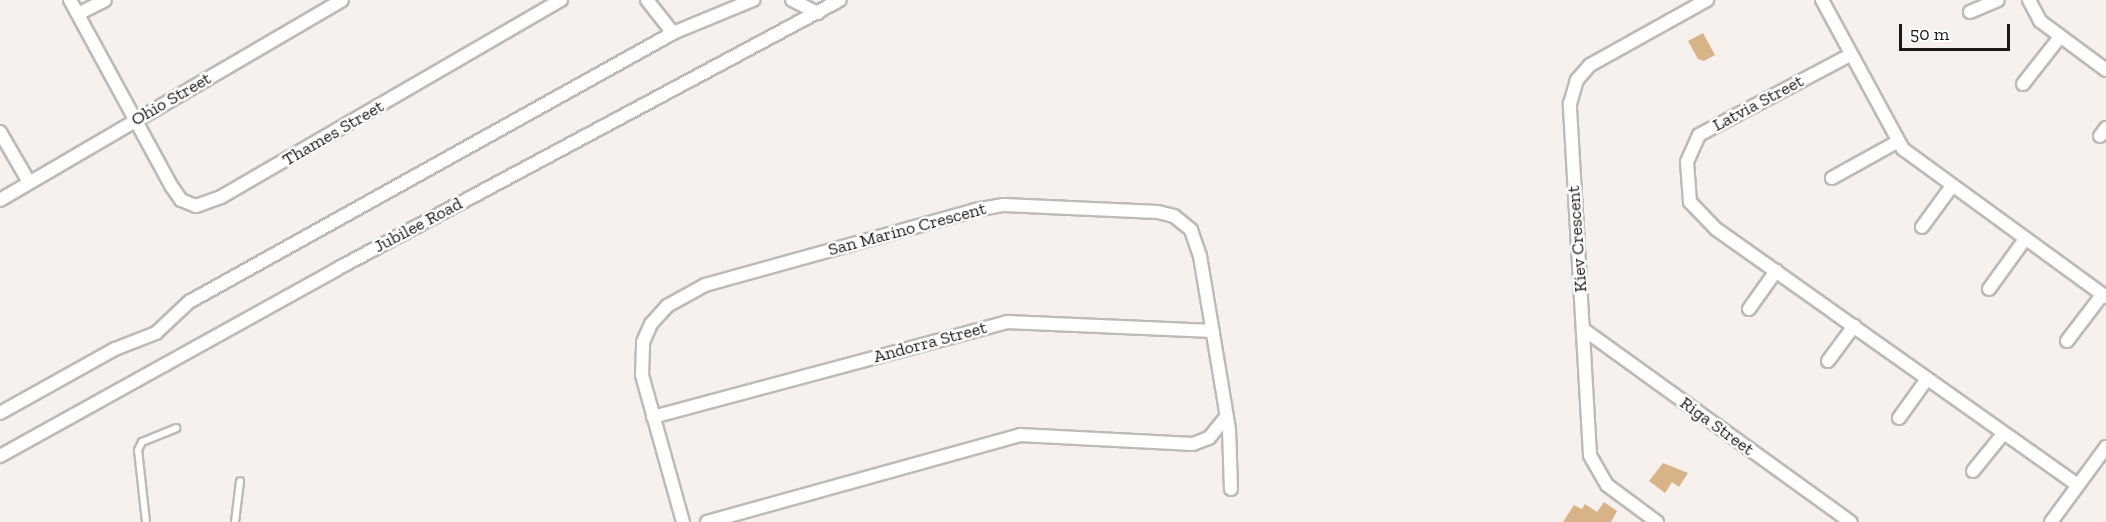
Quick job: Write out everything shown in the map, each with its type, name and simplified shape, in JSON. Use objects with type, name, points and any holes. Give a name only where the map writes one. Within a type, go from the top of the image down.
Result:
[{"type":"street","points":[[70,0],[135,120]]},
{"type":"street","points":[[78,14],[105,0]]},
{"type":"street","name":"Ohio Street","points":[[0,200],[342,0]]},
{"type":"street","name":"Thames Street","points":[[135,120],[181,200],[196,206],[207,204],[561,0]]},
{"type":"street","points":[[647,0],[673,33]]},
{"type":"street","points":[[0,413],[115,349],[156,333],[189,302],[673,33],[753,0]]},
{"type":"street","points":[[792,0],[818,13]]},
{"type":"street","name":"Jubilee Road","points":[[0,456],[367,253],[840,0]]},
{"type":"street","name":"Kiev Crescent","points":[[1657,522],[1607,485],[1593,464],[1569,114],[1572,93],[1585,70],[1598,59],[1707,0]]},
{"type":"street","points":[[1822,0],[1897,142],[1952,186],[2104,296],[2067,341]]},
{"type":"street","points":[[1970,12],[1998,0]]},
{"type":"street","points":[[2029,0],[2040,21],[2106,70]]},
{"type":"street","points":[[2023,84],[2060,37]]},
{"type":"street","name":"Latvia Street","points":[[1850,54],[1711,127],[1690,149],[1687,185],[1693,208],[1776,271],[2002,434],[2078,485]]},
{"type":"street","points":[[0,132],[29,183]]},
{"type":"street","points":[[1832,178],[1897,142]]},
{"type":"street","points":[[1922,227],[1952,186]]},
{"type":"street","name":"San Marino Crescent","points":[[683,522],[642,375],[643,342],[658,315],[684,293],[995,206],[1158,212],[1174,216],[1188,226],[1197,242],[1227,416],[1231,489]]},
{"type":"street","points":[[1989,289],[2025,239]]},
{"type":"street","points":[[1749,309],[1776,271]]},
{"type":"street","name":"Andorra Street","points":[[653,417],[1007,322],[1213,331]]},
{"type":"street","points":[[1828,361],[1854,326]]},
{"type":"street","name":"Riga Street","points":[[1583,329],[1851,522]]},
{"type":"street","points":[[1899,418],[1927,379]]},
{"type":"street","points":[[706,522],[1020,435],[1193,444],[1209,438],[1227,416]]},
{"type":"street","points":[[1973,471],[2002,434]]},
{"type":"street","points":[[2051,522],[2106,447]]},
{"type":"lane","points":[[146,522],[138,450],[142,442],[176,428]]},
{"type":"lane","points":[[235,522],[240,482]]},
{"type":"building","points":[[1703,33],[1715,55],[1704,61],[1698,59],[1688,41]]},
{"type":"building","points":[[1663,463],[1688,473],[1679,487],[1672,482],[1665,493],[1649,481]]},
{"type":"building","points":[[1604,502],[1617,511],[1611,522],[1563,522],[1574,505],[1582,509],[1585,504],[1597,512]]}]
